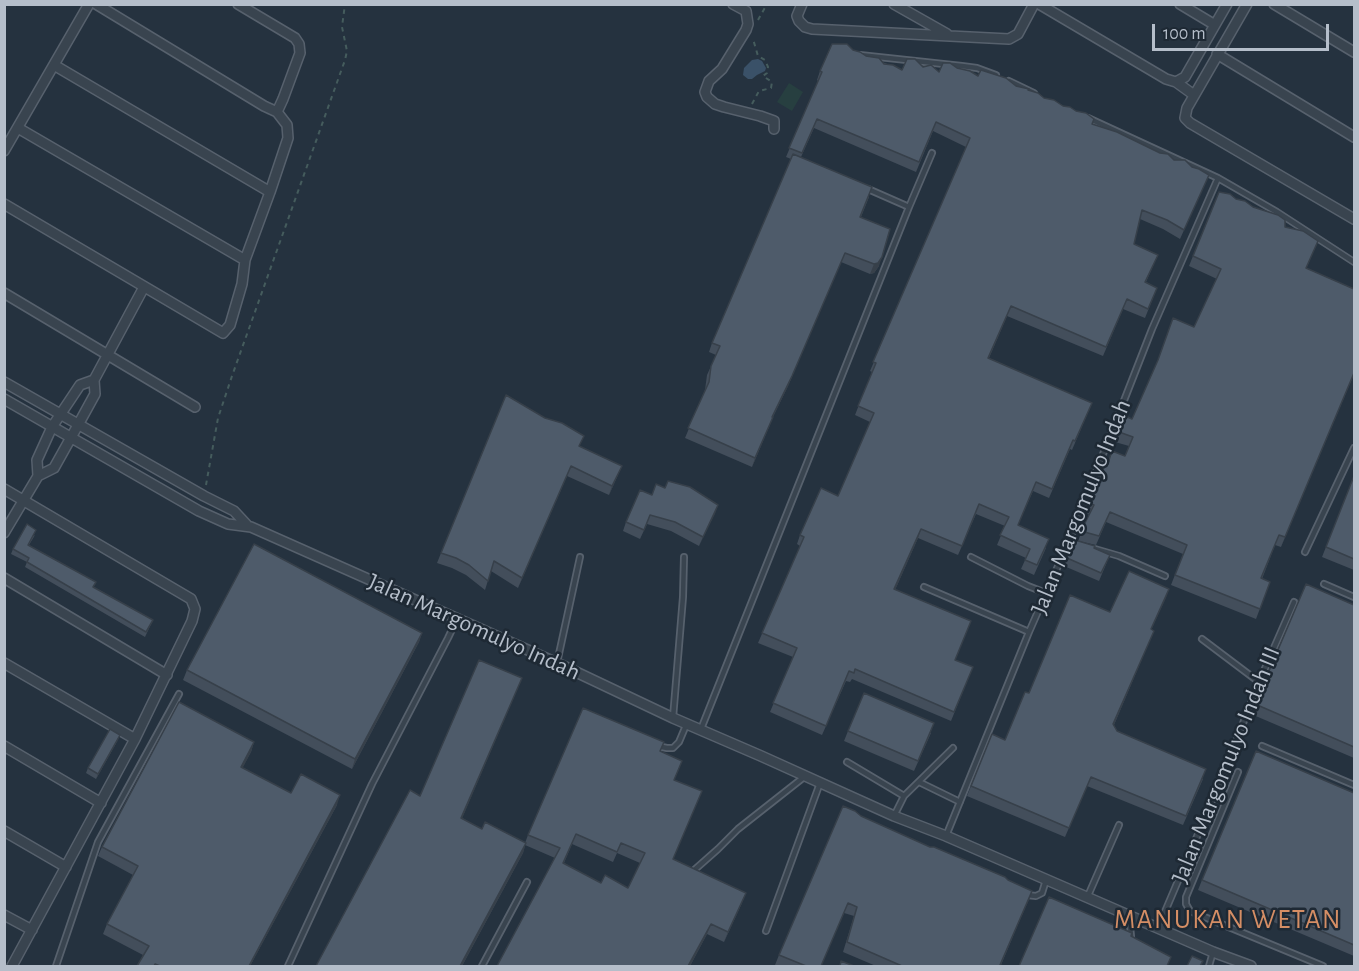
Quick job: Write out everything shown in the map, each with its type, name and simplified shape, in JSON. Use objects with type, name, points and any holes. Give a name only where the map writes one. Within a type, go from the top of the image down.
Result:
[{"type":"street","points":[[4,151],[89,4]]},
{"type":"street","points":[[4,204],[224,333],[230,326],[242,284],[245,260],[288,138],[287,125],[277,112],[96,4]]},
{"type":"street","points":[[238,4],[295,38],[299,44],[300,53],[277,112]]},
{"type":"street","points":[[733,4],[746,11],[748,24],[722,69],[709,81],[705,92],[715,104],[774,121],[774,129]]},
{"type":"street","points":[[802,4],[797,16],[805,27],[812,29],[1009,39],[1018,34],[1037,4],[1166,79],[1176,82],[1194,95]]},
{"type":"street","points":[[894,4],[950,36]]},
{"type":"street","points":[[1180,4],[1215,25]]},
{"type":"street","points":[[1176,82],[1185,77],[1227,4]]},
{"type":"street","points":[[1247,4],[1186,108],[1185,118],[1354,219]]},
{"type":"street","points":[[1274,4],[1354,52]]},
{"type":"street","points":[[1217,54],[1354,137]]},
{"type":"street","points":[[54,65],[270,192]]},
{"type":"street","points":[[18,128],[245,260]]},
{"type":"street","points":[[38,476],[54,468],[71,438],[95,394],[94,380],[144,287]]},
{"type":"street","points":[[4,293],[195,408]]},
{"type":"street","points":[[4,533],[38,476],[37,460],[52,427],[80,385],[94,380]]},
{"type":"street","points":[[4,382],[234,511],[247,525]]},
{"type":"street","points":[[4,399],[199,511],[228,524],[247,525]]},
{"type":"street","points":[[4,489],[191,599],[195,609],[192,621],[135,739],[12,966]]},
{"type":"street","name":"Jalan Margomulyo Indah","points":[[247,525],[805,776],[858,805],[946,836],[1251,966]]},
{"type":"street","points":[[4,578],[167,675]]},
{"type":"street","points":[[4,663],[135,739]]},
{"type":"street","points":[[4,747],[100,803]]},
{"type":"street","points":[[4,831],[66,867]]},
{"type":"street","points":[[4,915],[32,930]]},
{"type":"lane","points":[[853,54],[977,68],[1035,93]]},
{"type":"lane","points":[[1078,113],[1218,178],[1277,212],[1354,262]]},
{"type":"lane","points":[[701,729],[932,153]]},
{"type":"lane","name":"Jalan Margomulyo Indah","points":[[946,836],[1029,632],[1069,541],[1152,329],[1218,178]]},
{"type":"lane","points":[[867,189],[909,207]]},
{"type":"lane","points":[[1305,552],[1354,448]]},
{"type":"lane","points":[[1069,541],[1076,545]]},
{"type":"lane","points":[[1087,547],[1119,556],[1165,576]]},
{"type":"lane","points":[[557,663],[580,557]]},
{"type":"lane","points":[[673,718],[684,557]]},
{"type":"lane","points":[[971,557],[1028,586],[1046,592]]},
{"type":"lane","points":[[1324,584],[1354,597]]},
{"type":"lane","points":[[924,587],[1029,632]]},
{"type":"lane","name":"Jalan Margomulyo Indah III","points":[[1158,928],[1294,602]]},
{"type":"lane","points":[[288,966],[372,784],[457,619]]},
{"type":"lane","points":[[1202,639],[1259,682]]},
{"type":"lane","points":[[56,966],[98,842],[179,694]]},
{"type":"lane","points":[[655,745],[674,748],[687,723]]},
{"type":"lane","points":[[1262,746],[1354,784]]},
{"type":"lane","points":[[894,816],[904,796],[953,748]]},
{"type":"lane","points":[[847,762],[904,796]]},
{"type":"lane","points":[[1238,772],[1186,897],[1186,904],[1190,910],[1323,966]]},
{"type":"lane","points":[[692,872],[738,829],[805,776]]},
{"type":"lane","points":[[919,782],[960,802]]},
{"type":"lane","points":[[766,931],[820,783]]},
{"type":"lane","points":[[1087,898],[1119,825]]},
{"type":"lane","points":[[1022,893],[1036,896],[1042,893],[1046,880]]},
{"type":"lane","points":[[482,966],[527,882]]},
{"type":"lane","points":[[1130,916],[1131,939]]},
{"type":"lane","points":[[1209,966],[1214,952]]},
{"type":"path","points":[[204,496],[221,408],[345,60],[347,51],[342,27],[345,4]]},
{"type":"path","points":[[758,20],[767,4]]},
{"type":"path","points":[[748,113],[759,91],[771,88],[772,82],[763,76],[768,68],[765,60],[758,56],[752,35]]},
{"type":"green space","points":[[789,83],[803,92],[792,111],[777,102]]},
{"type":"water","points":[[752,60],[762,61],[766,68],[765,71],[748,79],[743,75],[744,68]]},
{"type":"building","points":[[832,44],[847,44],[853,50],[866,56],[879,58],[884,64],[893,65],[902,70],[907,59],[915,59],[923,67],[931,65],[939,72],[943,63],[950,63],[978,76],[981,70],[1006,78],[1016,86],[1029,89],[1063,106],[1086,113],[1094,119],[1092,124],[1117,132],[1160,153],[1168,154],[1174,160],[1185,160],[1192,167],[1209,175],[1184,230],[1142,210],[1134,244],[1158,255],[1145,282],[1157,288],[1148,309],[1127,299],[1106,347],[1011,306],[988,358],[1092,403],[1052,489],[1036,482],[1018,525],[1049,539],[1037,565],[1025,560],[1030,549],[1000,535],[1009,517],[979,504],[962,546],[921,529],[894,589],[971,621],[955,660],[973,667],[954,712],[855,669],[854,673],[849,671],[826,726],[773,703],[797,648],[762,633],[804,537],[800,535],[821,488],[838,496],[874,413],[858,406],[876,363],[873,362],[970,138],[936,122],[919,162],[817,119],[802,153],[789,148]]},
{"type":"building","points":[[793,154],[872,187],[860,217],[890,229],[878,263],[874,264],[845,253],[755,458],[688,428],[709,382],[711,366],[720,346],[712,343]]},
{"type":"building","points":[[1219,192],[1230,194],[1253,207],[1278,215],[1285,220],[1285,227],[1303,231],[1318,241],[1306,268],[1354,289],[1354,373],[1285,537],[1279,535],[1261,578],[1270,582],[1260,609],[1175,575],[1187,545],[1110,512],[1099,536],[1081,531],[1094,505],[1089,503],[1112,451],[1125,456],[1133,437],[1119,432],[1125,416],[1132,419],[1158,360],[1173,318],[1194,327],[1221,269],[1193,256]]},
{"type":"building","points":[[506,395],[545,418],[562,423],[584,436],[579,446],[622,466],[612,486],[571,466],[522,578],[494,561],[488,581],[469,565],[441,553]]},
{"type":"building","points":[[1354,476],[1354,559],[1326,547]]},
{"type":"building","points":[[668,481],[690,487],[718,505],[703,537],[675,522],[650,515],[644,530],[626,522],[640,490],[652,495],[656,484],[665,488]]},
{"type":"building","points":[[27,524],[36,530],[28,545],[96,582],[93,587],[153,620],[146,632],[27,562],[29,558],[13,549]]},
{"type":"building","points":[[1075,540],[1095,546],[1094,548],[1110,555],[1101,573],[1067,558]]},
{"type":"building","points":[[254,544],[422,633],[355,759],[187,670]]},
{"type":"building","points":[[1129,571],[1169,589],[1151,629],[1154,631],[1113,724],[1117,731],[1206,769],[1186,816],[1091,777],[1069,828],[971,786],[992,734],[1005,740],[1025,692],[1029,693],[1070,595],[1110,612]]},
{"type":"building","points":[[1306,584],[1354,605],[1354,747],[1255,704]]},
{"type":"building","points":[[479,660],[522,678],[461,818],[482,829],[485,822],[526,843],[460,966],[316,966],[410,790],[420,796]]},
{"type":"building","points":[[864,693],[934,723],[918,761],[848,731]]},
{"type":"building","points":[[179,702],[254,742],[241,767],[291,793],[301,774],[340,795],[249,966],[160,966],[155,964],[154,966],[137,966],[149,946],[107,924],[138,866],[102,847]]},
{"type":"building","points":[[583,708],[664,742],[660,751],[682,761],[674,780],[702,791],[673,859],[746,893],[728,932],[711,924],[688,966],[497,966],[560,848],[528,835]],"holes":[[[576,834],[617,852],[621,843],[645,853],[628,888],[605,875],[601,883],[563,863]]]},
{"type":"building","points":[[110,729],[120,735],[98,774],[88,768]]},
{"type":"building","points":[[1256,751],[1354,793],[1354,945],[1202,880]]},
{"type":"building","points":[[843,806],[1032,891],[1000,965],[1004,966],[902,966],[847,942],[857,907],[848,903],[821,966],[806,966],[779,955]]},
{"type":"building","points":[[1049,897],[1132,933],[1131,936],[1171,957],[1167,966],[1019,966]]},
{"type":"building","points":[[1192,956],[1203,961],[1200,966],[1187,966]]},
{"type":"building","points":[[841,961],[854,966],[840,966]]},
{"type":"district","name":"MANUKAN WETAN","points":[[1228,920]]}]
